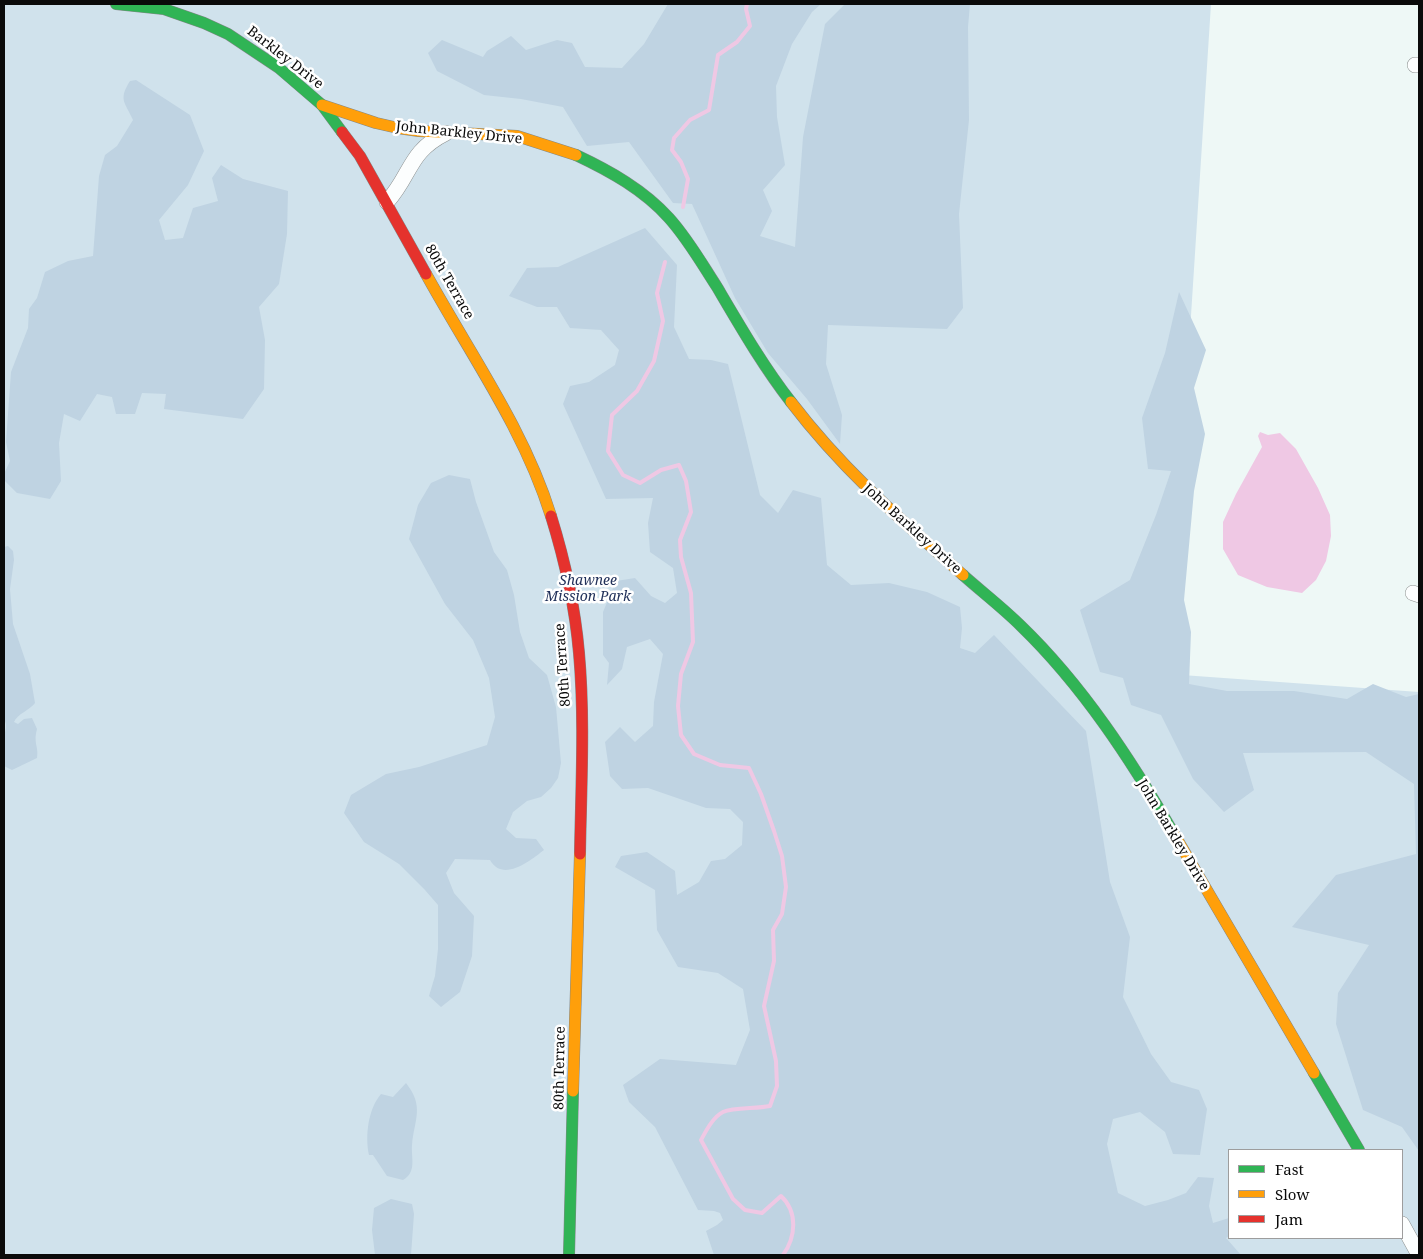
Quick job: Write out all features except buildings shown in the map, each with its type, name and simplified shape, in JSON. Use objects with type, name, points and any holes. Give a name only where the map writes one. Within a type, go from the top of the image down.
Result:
[{"type":"street","name":"Barkley Drive","points":[[116,4],[164,9],[204,23],[228,34],[279,68],[322,105]]},
{"type":"street","name":"John Barkley Drive","points":[[322,105],[376,123],[398,128],[419,131],[517,136],[545,144],[572,153],[610,172],[644,195],[669,218],[695,252],[775,381],[810,427],[850,472],[890,512],[1021,626],[1066,675],[1102,721],[1164,817],[1357,1149]]},
{"type":"street","name":"80th Terrace","points":[[322,105],[360,156],[484,373],[529,456],[545,496],[562,550],[571,594],[580,676],[582,768],[570,1255]]},
{"type":"street","points":[[386,202],[398,189],[407,169],[421,150],[434,139],[449,132]]},
{"type":"street","points":[[1403,1226],[1419,1255]]},
{"type":"green space","name":"Shawnee Mission Park","points":[[4,4],[1211,4],[1168,674],[1419,692],[1419,1255],[4,1255]]},
{"type":"shaded area","points":[[668,4],[821,4],[812,12],[792,44],[776,86],[777,117],[785,165],[763,190],[772,211],[760,236],[795,247],[803,137],[825,24],[845,4],[970,4],[968,27],[969,120],[959,214],[963,308],[947,329],[828,325],[826,364],[842,415],[840,444],[807,399],[768,353],[735,298],[692,204],[673,203],[629,142],[587,146],[563,107],[521,99],[484,95],[437,71],[428,53],[442,40],[483,57],[487,51],[511,36],[526,50],[557,40],[572,43],[585,67],[622,68],[644,44]]},
{"type":"shaded area","points":[[136,80],[190,115],[204,151],[188,185],[159,220],[165,240],[183,238],[193,208],[218,201],[212,178],[221,165],[243,179],[288,191],[287,234],[279,284],[259,307],[265,340],[264,389],[243,419],[164,409],[166,394],[142,393],[135,414],[116,414],[112,397],[97,394],[80,421],[64,414],[59,443],[61,481],[50,499],[17,493],[4,480],[4,474],[10,461],[6,442],[11,372],[28,328],[29,309],[37,298],[45,272],[68,261],[93,256],[99,176],[105,155],[117,146],[133,120],[125,105],[124,93],[130,81]]},
{"type":"shaded area","points":[[645,228],[677,265],[674,327],[689,359],[711,360],[728,364],[760,495],[778,513],[793,490],[821,498],[827,565],[851,585],[889,583],[927,592],[960,607],[962,628],[960,648],[975,653],[994,635],[1086,731],[1110,882],[1130,937],[1123,997],[1151,1054],[1171,1082],[1199,1090],[1207,1109],[1200,1155],[1173,1154],[1165,1132],[1140,1112],[1113,1119],[1107,1144],[1118,1193],[1145,1206],[1186,1193],[1198,1177],[1214,1178],[1209,1206],[1213,1223],[1228,1218],[1228,1237],[1226,1238],[1241,1255],[714,1255],[706,1231],[723,1220],[720,1213],[698,1210],[655,1127],[629,1102],[623,1085],[660,1059],[736,1065],[750,1030],[743,989],[718,973],[678,967],[657,930],[655,890],[615,867],[621,856],[647,852],[675,871],[677,895],[699,882],[711,861],[725,859],[742,845],[743,822],[730,809],[706,808],[648,788],[622,789],[610,776],[605,742],[620,727],[635,742],[653,726],[654,702],[663,654],[650,639],[627,647],[622,669],[607,685],[609,663],[603,655],[603,612],[616,581],[635,578],[651,596],[665,603],[677,593],[673,568],[650,552],[648,523],[653,498],[606,499],[563,404],[570,386],[589,382],[615,365],[619,350],[601,330],[570,328],[557,307],[537,307],[509,296],[527,268],[558,267]]},
{"type":"shaded area","points":[[1179,292],[1206,350],[1194,388],[1205,434],[1194,491],[1184,600],[1191,632],[1189,684],[1227,691],[1294,691],[1347,699],[1373,684],[1406,697],[1419,694],[1419,1151],[1402,1127],[1363,1110],[1336,1024],[1338,993],[1369,945],[1292,927],[1336,875],[1416,854],[1414,784],[1366,752],[1243,753],[1254,790],[1224,812],[1193,779],[1161,715],[1131,705],[1123,678],[1100,672],[1080,610],[1130,580],[1171,471],[1148,469],[1142,418],[1165,353]]},
{"type":"shaded area","points":[[1260,432],[1268,435],[1280,433],[1296,449],[1318,488],[1330,515],[1331,536],[1326,561],[1316,580],[1302,593],[1267,587],[1238,575],[1223,549],[1223,522],[1262,447],[1258,436]]},
{"type":"shaded area","points":[[449,475],[470,479],[494,552],[507,570],[514,595],[520,632],[529,658],[547,675],[556,707],[561,763],[558,778],[551,788],[541,797],[527,801],[513,812],[506,829],[516,838],[536,839],[544,850],[525,864],[509,870],[502,870],[496,867],[490,860],[455,859],[446,873],[454,893],[474,916],[472,956],[460,992],[441,1007],[429,996],[435,976],[438,949],[438,905],[399,864],[364,842],[344,813],[351,795],[386,774],[419,767],[487,745],[495,717],[489,678],[473,640],[445,604],[409,539],[418,505],[431,483]]},
{"type":"shaded area","points":[[8,546],[13,551],[14,560],[10,589],[13,624],[30,674],[35,703],[14,722],[18,724],[24,719],[32,718],[37,729],[37,758],[12,770],[4,766],[6,726],[4,719],[4,547]]},
{"type":"shaded area","points":[[406,1083],[415,1099],[417,1114],[412,1145],[412,1169],[403,1180],[387,1176],[373,1155],[369,1155],[367,1140],[370,1115],[381,1094],[393,1097]]},
{"type":"shaded area","points":[[391,1199],[412,1204],[414,1214],[411,1255],[375,1255],[372,1230],[374,1208]]},
{"type":"waterway","points":[[683,207],[688,179],[681,162],[672,150],[674,138],[690,120],[709,110],[718,55],[737,42],[750,26],[746,9],[747,4]]},
{"type":"waterway","points":[[665,262],[657,293],[663,321],[654,361],[637,391],[612,415],[608,451],[623,475],[640,483],[661,470],[679,465],[686,481],[691,512],[680,540],[681,557],[691,593],[693,642],[681,674],[678,706],[681,735],[694,754],[720,765],[749,768],[761,794],[782,856],[786,887],[782,914],[773,930],[774,961],[764,1006],[776,1061],[777,1086],[770,1106],[733,1109],[723,1112],[713,1121],[701,1140],[733,1199],[745,1210],[762,1213],[781,1196],[786,1202],[793,1217],[793,1233],[783,1255]]},
{"type":"traffic: fast","points":[[116,4],[164,9],[204,23],[228,34],[279,68],[322,105],[342,132]]},
{"type":"traffic: fast","points":[[576,155],[638,190],[669,218],[694,252],[761,360],[791,402]]},
{"type":"traffic: fast","points":[[963,575],[1014,619],[1065,673],[1123,751],[1174,834]]},
{"type":"traffic: fast","points":[[1314,1073],[1358,1149]]},
{"type":"traffic: fast","points":[[569,1255],[573,1091]]},
{"type":"traffic: slow","points":[[322,105],[376,123],[398,128],[419,131],[517,136],[576,155]]},
{"type":"traffic: slow","points":[[426,274],[511,422],[540,484],[551,516]]},
{"type":"traffic: slow","points":[[791,402],[851,472],[963,575]]},
{"type":"traffic: slow","points":[[1174,834],[1314,1073]]},
{"type":"traffic: slow","points":[[573,1091],[580,854]]},
{"type":"traffic: jam","points":[[342,132],[360,156],[426,274]]},
{"type":"traffic: jam","points":[[551,516],[569,584],[579,653],[582,729],[580,854]]}]
